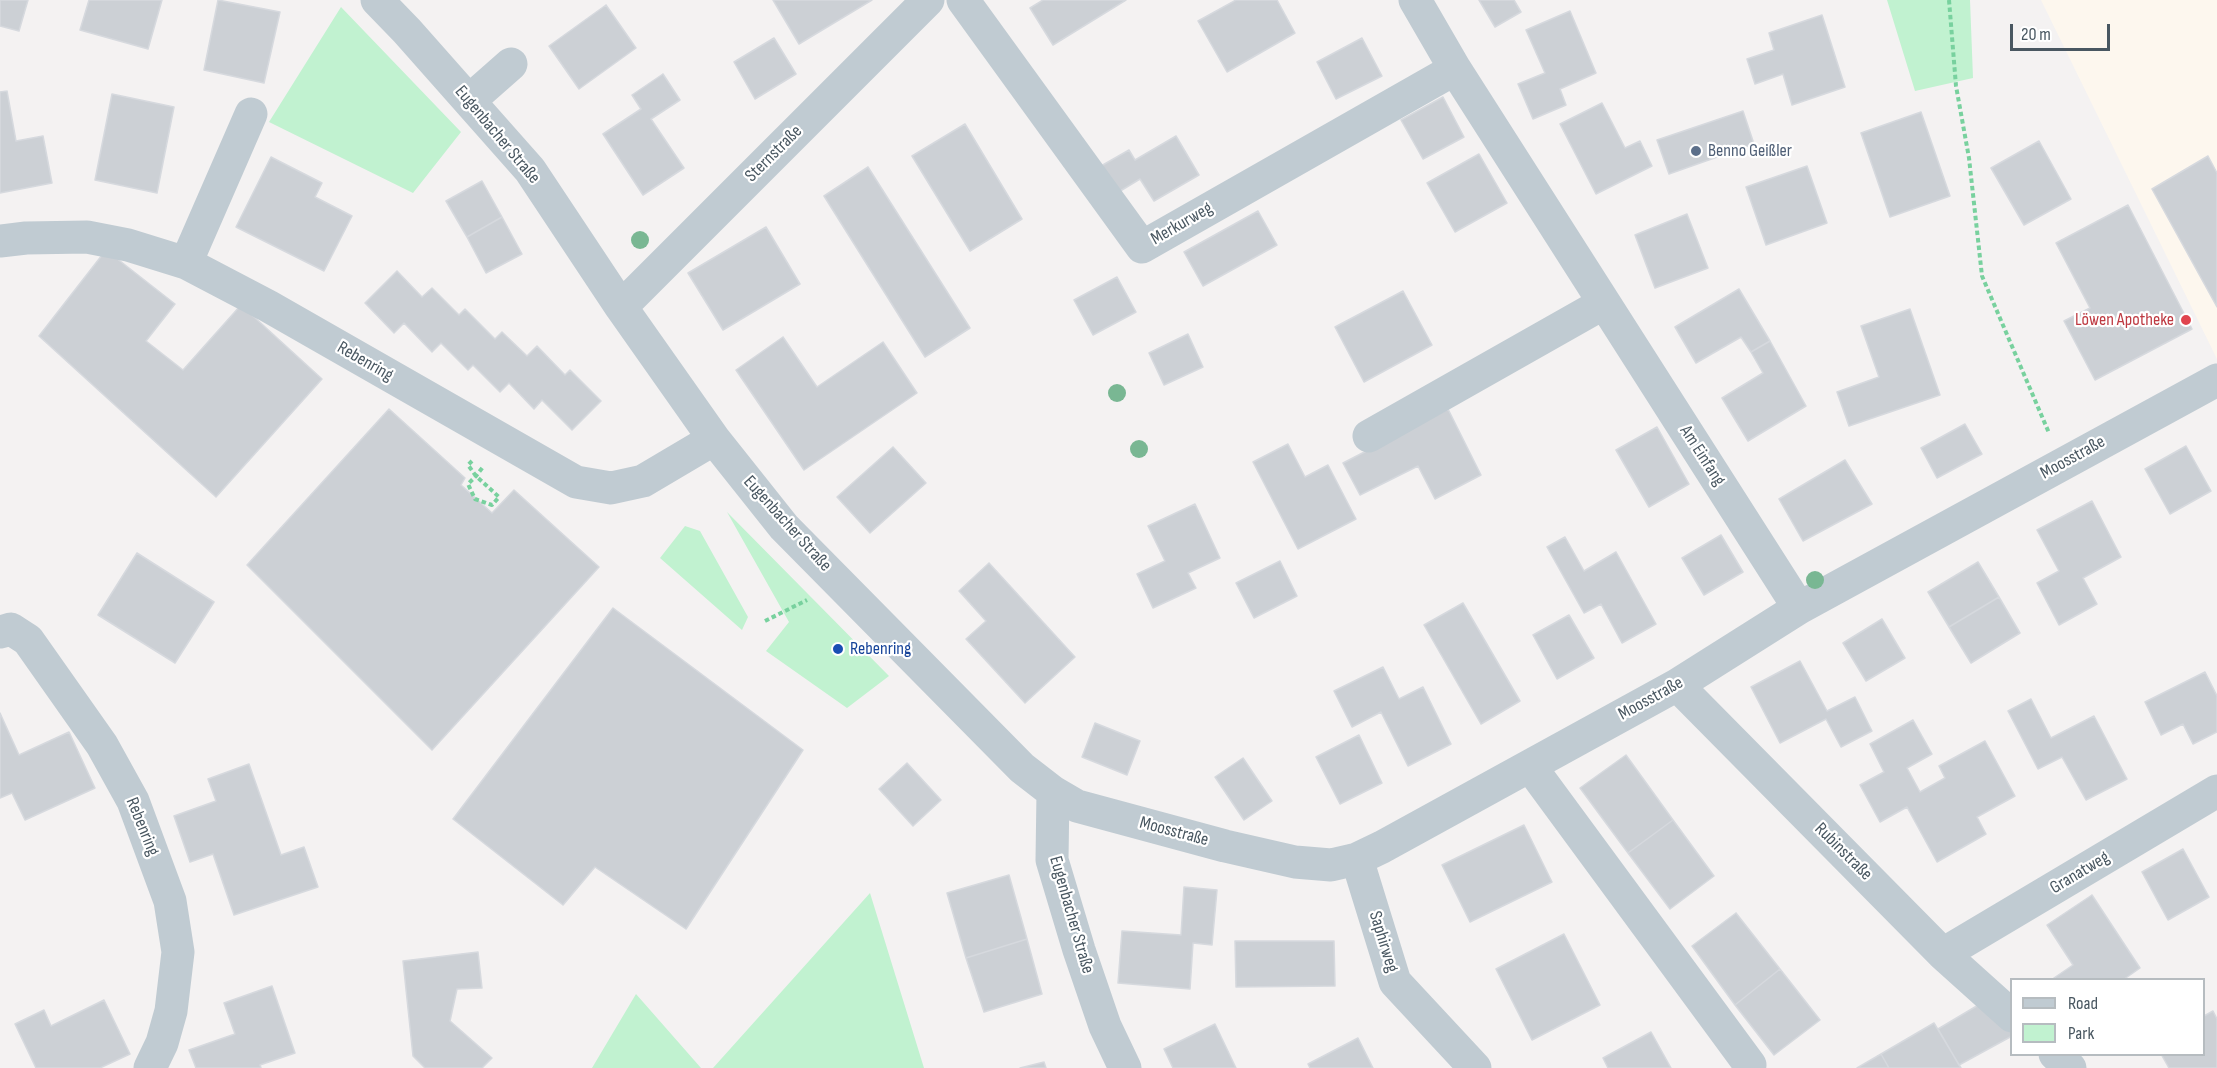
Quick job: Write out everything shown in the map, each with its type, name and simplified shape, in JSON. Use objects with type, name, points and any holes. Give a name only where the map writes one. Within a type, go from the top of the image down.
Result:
[{"type":"street","name":"Eugenbacher Straße","points":[[377,0],[530,170],[621,308],[714,439],[784,527],[1022,768],[1053,792],[1052,860],[1105,1026],[1125,1068]]},
{"type":"street","name":"Sternstraße","points":[[621,308],[928,0]]},
{"type":"street","name":"Merkurweg","points":[[963,0],[1142,247],[1455,69]]},
{"type":"street","name":"Am Einfang","points":[[1415,0],[1455,69],[1799,608]]},
{"type":"street","points":[[469,101],[511,64]]},
{"type":"street","points":[[186,263],[251,114]]},
{"type":"street","name":"Rebenring","points":[[0,242],[26,238],[87,237],[128,245],[186,263],[268,306],[576,482],[611,488],[643,481],[714,439]]},
{"type":"street","points":[[1369,436],[1604,303]]},
{"type":"street","name":"Moosstraße","points":[[1053,792],[1077,806],[1295,862],[1330,865],[1357,859],[1677,685],[1799,608],[2217,380]]},
{"type":"street","name":"Rebenring","points":[[0,632],[11,629],[28,640],[102,745],[133,801],[170,901],[178,952],[171,1011],[162,1043],[150,1068]]},
{"type":"street","name":"Rubinstraße","points":[[1677,685],[1943,954],[2010,1014]]},
{"type":"street","points":[[1530,766],[1750,1065]]},
{"type":"street","name":"Granatweg","points":[[1943,954],[2217,791]]},
{"type":"street","name":"Saphirweg","points":[[1357,859],[1395,982],[1474,1068]]},
{"type":"street","points":[[2057,1056],[2070,1068]]},
{"type":"path","points":[[1949,0],[1956,86],[1969,158],[1982,276],[2062,464]]},
{"type":"path","points":[[468,484],[475,499],[492,506],[499,497],[476,476],[468,465],[493,434]]},
{"type":"path","points":[[765,621],[840,583]]},
{"type":"shaded area","points":[[2041,0],[2217,0],[2217,359]]},
{"type":"green space","points":[[1887,0],[1970,0],[1973,78],[1915,91]]},
{"type":"green space","points":[[341,7],[461,132],[413,193],[269,122]]},
{"type":"green space","points":[[727,512],[889,676],[847,708],[766,651],[789,622]]},
{"type":"green space","points":[[685,526],[700,531],[748,617],[742,630],[660,558]]},
{"type":"green space","points":[[870,893],[924,1068],[713,1068]]},
{"type":"green space","points":[[636,994],[701,1068],[592,1068]]},
{"type":"building","points":[[0,0],[28,0],[19,31],[0,26]]},
{"type":"building","points":[[89,0],[162,0],[148,49],[80,30]]},
{"type":"building","points":[[218,0],[280,12],[264,83],[204,70]]},
{"type":"building","points":[[773,0],[872,0],[799,44]]},
{"type":"building","points":[[1043,0],[1126,0],[1053,45],[1030,8]]},
{"type":"building","points":[[1236,0],[1277,0],[1295,33],[1227,72],[1198,21]]},
{"type":"building","points":[[1479,0],[1514,0],[1521,12],[1495,27]]},
{"type":"building","points":[[606,5],[636,48],[579,89],[549,46]]},
{"type":"building","points":[[1570,11],[1596,73],[1560,89],[1566,105],[1533,119],[1518,84],[1545,73],[1526,30]]},
{"type":"building","points":[[1822,15],[1845,87],[1792,105],[1783,74],[1755,84],[1747,59],[1774,50],[1769,33]]},
{"type":"building","points":[[774,38],[796,74],[755,99],[734,62]]},
{"type":"building","points":[[1362,38],[1382,76],[1336,99],[1317,62]]},
{"type":"building","points":[[663,74],[680,100],[651,119],[684,168],[643,195],[603,134],[641,109],[632,95]]},
{"type":"building","points":[[7,91],[16,141],[43,136],[52,183],[0,193],[0,92]]},
{"type":"building","points":[[112,94],[174,107],[157,193],[95,180]]},
{"type":"building","points":[[1443,97],[1464,137],[1423,159],[1401,120]]},
{"type":"building","points":[[1602,103],[1625,148],[1640,141],[1652,166],[1596,194],[1560,124]]},
{"type":"building","points":[[1743,111],[1754,144],[1669,174],[1657,140]]},
{"type":"building","points":[[1921,112],[1950,196],[1890,217],[1861,133]]},
{"type":"building","points":[[965,124],[1022,219],[970,251],[912,156]]},
{"type":"building","points":[[1176,136],[1199,175],[1154,201],[1140,179],[1117,193],[1101,166],[1129,150],[1135,160]]},
{"type":"building","points":[[2039,141],[2071,199],[2024,225],[1991,168]]},
{"type":"building","points":[[1479,154],[1507,203],[1455,232],[1427,183]]},
{"type":"building","points":[[2208,156],[2217,173],[2217,307],[2152,189]]},
{"type":"building","points":[[271,157],[322,183],[315,197],[352,216],[324,271],[236,227]]},
{"type":"building","points":[[1807,166],[1827,223],[1766,245],[1746,187]]},
{"type":"building","points":[[868,167],[970,328],[925,357],[824,196]]},
{"type":"building","points":[[482,181],[502,217],[467,237],[446,201]]},
{"type":"building","points":[[2128,205],[2192,329],[2095,380],[2064,321],[2090,308],[2056,243]]},
{"type":"building","points":[[1258,211],[1277,245],[1203,286],[1184,252]]},
{"type":"building","points":[[1687,214],[1708,268],[1655,288],[1635,235]]},
{"type":"building","points":[[502,217],[522,254],[486,273],[467,237]]},
{"type":"building","points":[[766,227],[800,284],[723,330],[688,273]]},
{"type":"building","points":[[106,250],[175,304],[146,341],[183,370],[241,305],[322,379],[216,497],[39,336]]},
{"type":"building","points":[[397,271],[422,297],[432,288],[459,315],[465,309],[495,339],[502,332],[527,356],[537,346],[565,375],[570,370],[601,401],[572,430],[542,400],[534,409],[509,383],[500,392],[473,365],[468,370],[441,343],[432,352],[404,323],[394,333],[365,303]]},
{"type":"building","points":[[1117,277],[1136,312],[1093,335],[1074,300]]},
{"type":"building","points":[[1739,289],[1770,341],[1751,352],[1741,337],[1696,363],[1675,327]]},
{"type":"building","points":[[1403,291],[1432,345],[1364,382],[1335,327]]},
{"type":"building","points":[[1910,309],[1940,395],[1849,426],[1837,392],[1879,377],[1861,326]]},
{"type":"building","points":[[1188,334],[1203,367],[1164,385],[1149,353]]},
{"type":"building","points":[[783,337],[817,387],[883,342],[917,393],[804,470],[736,370]]},
{"type":"building","points":[[1770,341],[1806,406],[1748,441],[1722,398],[1763,373],[1751,352]]},
{"type":"building","points":[[389,409],[465,478],[461,485],[492,513],[514,490],[599,567],[432,750],[247,565]]},
{"type":"building","points":[[1448,409],[1481,475],[1435,499],[1418,466],[1360,495],[1343,463]]},
{"type":"building","points":[[1965,424],[1982,454],[1937,478],[1921,448]]},
{"type":"building","points":[[1657,427],[1689,484],[1649,507],[1616,450]]},
{"type":"building","points":[[1288,444],[1305,477],[1328,465],[1356,519],[1298,549],[1253,462]]},
{"type":"building","points":[[2186,446],[2211,491],[2170,514],[2145,469]]},
{"type":"building","points":[[893,447],[926,483],[870,533],[837,497]]},
{"type":"building","points":[[1845,460],[1872,504],[1803,541],[1779,499]]},
{"type":"building","points":[[2092,501],[2121,557],[2083,578],[2097,604],[2059,625],[2037,583],[2059,571],[2037,530]]},
{"type":"building","points":[[1195,504],[1220,558],[1188,573],[1196,588],[1153,608],[1137,574],[1165,561],[1148,526]]},
{"type":"building","points":[[1721,535],[1743,572],[1704,595],[1682,558]]},
{"type":"building","points":[[1565,537],[1584,571],[1616,552],[1656,624],[1622,643],[1601,604],[1584,613],[1547,547]]},
{"type":"building","points":[[137,553],[214,602],[175,663],[98,615]]},
{"type":"building","points":[[1280,561],[1297,596],[1254,618],[1236,583]]},
{"type":"building","points":[[1978,562],[1999,597],[1949,627],[1928,592]]},
{"type":"building","points":[[989,563],[1075,657],[1025,703],[966,639],[986,621],[959,591]]},
{"type":"building","points":[[1999,597],[2020,633],[1971,663],[1949,627]]},
{"type":"building","points":[[1463,603],[1520,701],[1481,724],[1424,625]]},
{"type":"building","points":[[613,608],[803,750],[686,929],[595,867],[563,905],[453,819]]},
{"type":"building","points":[[1569,615],[1594,658],[1557,679],[1533,635]]},
{"type":"building","points":[[1882,619],[1905,658],[1866,681],[1843,643]]},
{"type":"building","points":[[1800,661],[1827,711],[1855,697],[1872,731],[1841,747],[1826,719],[1780,743],[1751,687]]},
{"type":"building","points":[[1383,667],[1399,699],[1423,687],[1451,744],[1408,766],[1381,712],[1352,727],[1334,691]]},
{"type":"building","points":[[2205,672],[2217,696],[2217,732],[2193,744],[2183,724],[2161,735],[2145,702]]},
{"type":"building","points":[[2031,699],[2051,738],[2094,716],[2127,779],[2086,800],[2062,757],[2038,769],[2008,711]]},
{"type":"building","points":[[0,713],[19,755],[69,732],[95,788],[25,820],[12,793],[0,798]]},
{"type":"building","points":[[1913,720],[1932,754],[1907,768],[1920,792],[1945,778],[1939,766],[1985,741],[2015,796],[1977,817],[1986,834],[1937,862],[1907,807],[1880,822],[1860,785],[1884,772],[1870,744]]},
{"type":"building","points":[[1095,723],[1140,741],[1127,775],[1082,757]]},
{"type":"building","points":[[1359,735],[1382,783],[1340,804],[1316,757]]},
{"type":"building","points":[[1626,755],[1673,820],[1628,853],[1580,788]]},
{"type":"building","points":[[1243,758],[1272,801],[1244,820],[1215,777]]},
{"type":"building","points":[[907,763],[941,800],[913,826],[879,789]]},
{"type":"building","points":[[249,764],[281,855],[304,847],[318,887],[234,915],[213,854],[190,862],[174,816],[216,801],[208,779]]},
{"type":"building","points":[[1673,820],[1714,876],[1670,909],[1628,853]]},
{"type":"building","points":[[1524,825],[1552,882],[1470,922],[1442,865]]},
{"type":"building","points":[[2183,849],[2209,897],[2168,920],[2142,872]]},
{"type":"building","points":[[1009,875],[1027,939],[966,958],[947,893]]},
{"type":"building","points":[[1184,887],[1217,890],[1212,945],[1193,943],[1190,989],[1118,983],[1122,931],[1181,935]]},
{"type":"building","points":[[2092,895],[2140,968],[2126,978],[2054,978],[2073,965],[2047,925]]},
{"type":"building","points":[[1736,913],[1780,969],[1735,1005],[1692,946]]},
{"type":"building","points":[[1564,934],[1600,1005],[1532,1040],[1496,969]]},
{"type":"building","points":[[1027,939],[1042,994],[984,1012],[966,958]]},
{"type":"building","points":[[1235,941],[1334,941],[1335,986],[1236,987]]},
{"type":"building","points":[[478,952],[482,988],[457,989],[450,1021],[492,1058],[482,1068],[425,1068],[413,1056],[403,961]]},
{"type":"building","points":[[1780,969],[1820,1020],[1774,1055],[1735,1005]]},
{"type":"building","points":[[272,986],[295,1053],[260,1065],[261,1068],[196,1068],[189,1050],[235,1034],[224,1003]]},
{"type":"building","points":[[104,1000],[130,1054],[100,1068],[36,1068],[15,1024],[44,1010],[51,1026]]},
{"type":"building","points":[[1980,1004],[2010,1031],[2010,1037],[1959,1065],[1938,1029]]},
{"type":"building","points":[[2213,1011],[2217,1019],[2217,1068],[2169,1068],[2162,1056],[2205,1056],[2205,1015]]},
{"type":"building","points":[[1934,1023],[1961,1068],[1889,1068],[1881,1054]]},
{"type":"building","points":[[1215,1024],[1236,1068],[1173,1068],[1164,1049]]},
{"type":"building","points":[[1651,1032],[1671,1068],[1608,1068],[1603,1058]]},
{"type":"building","points":[[1358,1038],[1373,1068],[1310,1068],[1308,1064]]},
{"type":"building","points":[[1881,1054],[1889,1068],[1857,1068]]},
{"type":"building","points":[[1044,1062],[1046,1068],[1020,1068]]},
{"type":"place","name":"Benno Geißler","points":[[1696,151]]},
{"type":"place","name":"Löwen Apotheke","points":[[2186,320]]},
{"type":"place","name":"Rebenring","points":[[838,649]]}]
